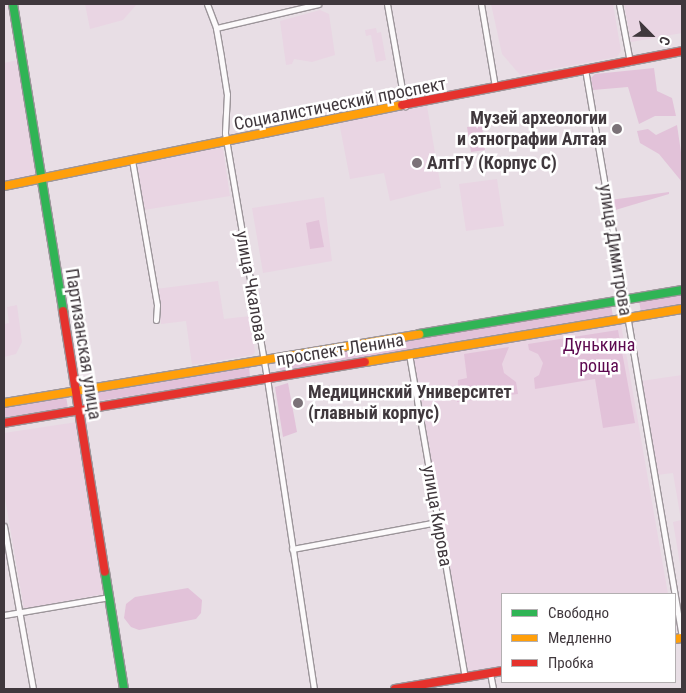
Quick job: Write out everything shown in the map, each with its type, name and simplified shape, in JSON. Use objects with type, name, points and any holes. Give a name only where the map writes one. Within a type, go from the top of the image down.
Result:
[{"type":"main road","name":"Партизанская улица","points":[[13,4],[74,391],[124,689]]},
{"type":"main road","name":"Социалистический проспект","points":[[4,186],[42,180],[132,160],[682,51]]},
{"type":"main road","name":"проспект Ленина","points":[[4,403],[682,290]]},
{"type":"main road","name":"проспект Ленина","points":[[4,423],[78,409],[682,309]]},
{"type":"main road","points":[[400,689],[501,671]]},
{"type":"street","name":"улица Чкалова","points":[[207,4],[216,28],[227,94],[223,120],[226,142],[267,378],[314,689]]},
{"type":"street","points":[[216,28],[318,4]]},
{"type":"street","points":[[387,4],[406,106]]},
{"type":"street","points":[[480,4],[495,87]]},
{"type":"street","points":[[619,4],[630,62]]},
{"type":"street","name":"улица Димитрова","points":[[585,69],[674,593]]},
{"type":"street","points":[[132,160],[157,304],[156,320]]},
{"type":"street","name":"улица Кирова","points":[[409,354],[465,678]]},
{"type":"street","points":[[292,549],[438,522]]},
{"type":"street","points":[[4,526],[33,689]]},
{"type":"street","points":[[4,615],[110,597]]},
{"type":"street","name":"улица Димитрова","points":[[676,604],[682,638]]},
{"type":"street","points":[[490,673],[493,689]]},
{"type":"shaded area","points":[[85,4],[137,4],[123,20],[90,29]]},
{"type":"shaded area","points":[[491,4],[613,4],[621,51],[617,57],[520,75],[502,54]]},
{"type":"shaded area","points":[[624,4],[682,4],[682,33],[631,42]]},
{"type":"shaded area","points":[[320,10],[329,14],[335,55],[312,62],[294,59],[292,64],[286,65],[280,21]]},
{"type":"shaded area","points":[[376,28],[377,33],[381,32],[386,60],[376,62],[371,35],[366,36],[365,30]]},
{"type":"shaded area","points":[[18,60],[36,172],[33,178],[4,183],[4,63]]},
{"type":"shaded area","points":[[427,106],[441,188],[390,201],[384,173],[350,179],[339,122]]},
{"type":"shaded area","points":[[218,146],[223,149],[230,196],[144,210],[136,166],[139,162]]},
{"type":"shaded area","points":[[497,179],[504,226],[466,231],[459,184]]},
{"type":"shaded area","points":[[324,197],[332,261],[263,273],[252,208]]},
{"type":"shaded area","points":[[218,281],[224,319],[250,316],[255,352],[253,355],[192,365],[186,321],[161,324],[156,289]]},
{"type":"shaded area","points":[[17,305],[22,342],[16,354],[4,357],[4,324],[9,323],[7,307]]},
{"type":"shaded area","points":[[621,324],[668,593],[501,593],[501,667],[467,673],[412,358]]},
{"type":"shaded area","points":[[682,375],[682,576],[673,522],[681,520],[673,473],[656,475],[641,381]]},
{"type":"shaded area","points":[[77,422],[104,594],[24,609],[4,492],[4,433]]},
{"type":"green space","points":[[654,68],[657,91],[672,98],[676,116],[655,116],[639,124],[628,87],[593,90],[591,78],[595,74]]},
{"type":"green space","points":[[482,125],[485,150],[471,152],[467,127]]},
{"type":"green space","points":[[677,125],[682,159],[682,182],[659,154],[640,143],[637,131],[648,129],[656,135]]},
{"type":"green space","points":[[669,192],[669,194],[612,211],[610,200]]},
{"type":"green space","points":[[319,220],[324,247],[310,249],[306,223]]},
{"type":"green space","points":[[682,294],[682,305],[641,312],[639,301]]},
{"type":"green space","points":[[611,305],[613,316],[280,372],[279,361]]},
{"type":"green space","name":"Дунькина роща","points":[[618,330],[635,423],[603,428],[595,379],[535,389],[534,378],[539,375],[543,363],[538,354],[529,350],[528,344]]},
{"type":"green space","name":"Дунькина роща","points":[[509,347],[502,364],[504,373],[516,382],[518,394],[457,402],[458,380],[467,378],[464,354]]},
{"type":"green space","points":[[249,366],[250,377],[87,403],[86,392]]},
{"type":"green space","points":[[288,383],[297,432],[283,437],[275,387]]},
{"type":"green space","points":[[66,396],[68,408],[4,419],[4,406]]},
{"type":"green space","points":[[188,588],[202,600],[201,613],[196,619],[139,630],[131,627],[124,618],[126,604],[135,597]]},
{"type":"traffic: fast","points":[[13,4],[63,311]]},
{"type":"traffic: fast","points":[[419,334],[682,290]]},
{"type":"traffic: fast","points":[[105,572],[124,689]]},
{"type":"traffic: slow","points":[[4,186],[402,105]]},
{"type":"traffic: slow","points":[[365,362],[682,309]]},
{"type":"traffic: slow","points":[[4,403],[419,334]]},
{"type":"traffic: slow","points":[[676,639],[682,638]]},
{"type":"traffic: jam","points":[[402,105],[682,51]]},
{"type":"traffic: jam","points":[[63,311],[105,572]]},
{"type":"traffic: jam","points":[[4,423],[365,362]]},
{"type":"traffic: jam","points":[[395,689],[501,671]]},
{"type":"place","name":"Музей археологии и этнографии Алтая","points":[[617,129]]},
{"type":"place","name":"АлтГУ (Корпус С)","points":[[417,163]]},
{"type":"place","name":"Медицинский Университет (главный корпус)","points":[[298,403]]}]
